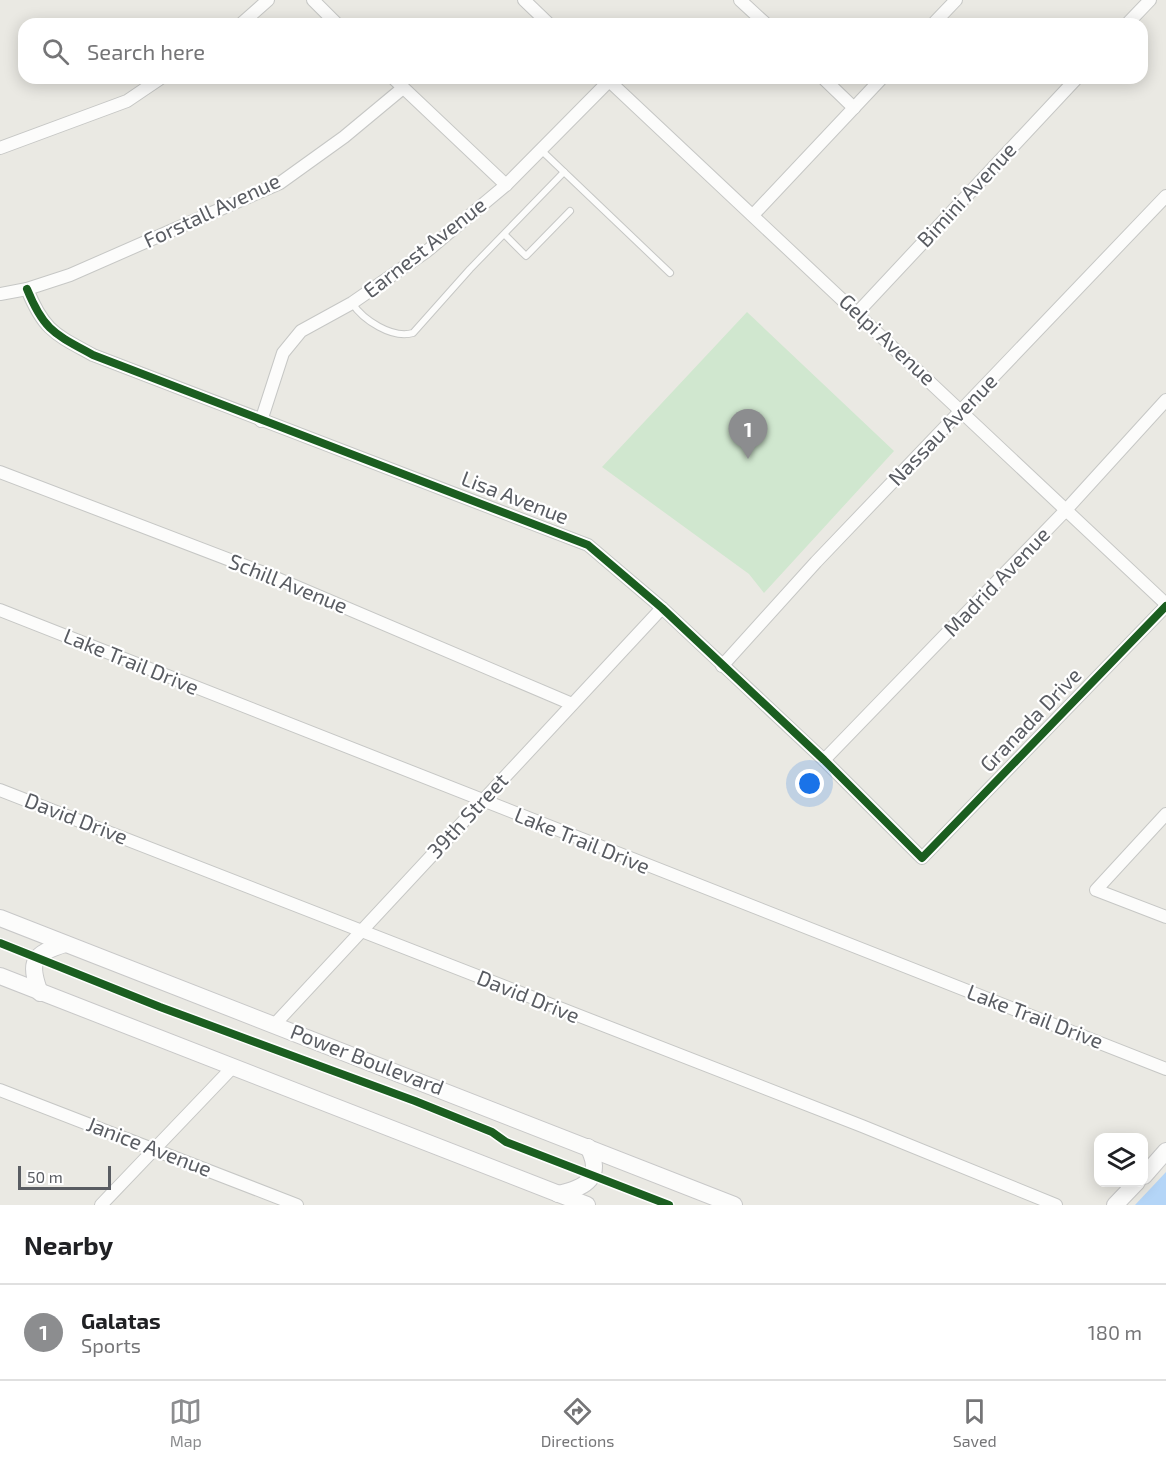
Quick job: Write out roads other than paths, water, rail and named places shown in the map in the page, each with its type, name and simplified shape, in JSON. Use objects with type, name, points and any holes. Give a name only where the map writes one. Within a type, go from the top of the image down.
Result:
[{"type":"street","points":[[248,18],[268,0]]},
{"type":"street","points":[[313,0],[332,18]]},
{"type":"street","points":[[524,0],[543,18]]},
{"type":"street","points":[[740,0],[760,18]]},
{"type":"street","points":[[1133,18],[1150,0]]},
{"type":"street","points":[[937,18],[948,2]]},
{"type":"street","points":[[0,148],[127,101],[152,84]]},
{"type":"street","points":[[400,84],[506,185]]},
{"type":"street","name":"Earnest Avenue","points":[[261,421],[283,353],[301,331],[352,303],[428,251],[506,185],[603,84]]},
{"type":"street","name":"Gelpi Avenue","points":[[611,84],[858,312],[1166,605]]},
{"type":"street","points":[[829,84],[854,108]]},
{"type":"street","points":[[753,215],[876,84]]},
{"type":"street","name":"Bimini Avenue","points":[[858,312],[1071,84]]},
{"type":"street","name":"Forstall Avenue","points":[[0,294],[27,289],[70,275],[280,183],[344,137],[403,87]]},
{"type":"street","name":"Nassau Avenue","points":[[722,666],[816,562],[1166,196]]},
{"type":"street","name":"Lisa Avenue","points":[[27,289],[39,318],[58,335],[93,355],[588,545],[662,608],[824,760],[922,858]]},
{"type":"street","name":"Madrid Avenue","points":[[824,760],[1065,511],[1166,400]]},
{"type":"street","name":"Schill Avenue","points":[[0,472],[264,573],[572,704]]},
{"type":"street","name":"Granada Drive","points":[[922,858],[1166,605]]},
{"type":"street","name":"39th Street","points":[[275,1024],[662,608]]},
{"type":"street","name":"Lake Trail Drive","points":[[0,610],[1166,1068]]},
{"type":"street","name":"David Drive","points":[[0,790],[362,930],[1056,1205]]},
{"type":"street","points":[[1166,814],[1096,890],[1166,917]]},
{"type":"street","name":"Power Boulevard","points":[[0,918],[734,1205]]},
{"type":"street","points":[[40,993],[33,975],[35,961],[46,950],[65,944]]},
{"type":"street","points":[[0,976],[231,1069],[586,1205]]},
{"type":"street","points":[[101,1205],[231,1069]]},
{"type":"street","name":"Janice Avenue","points":[[0,1090],[297,1205]]},
{"type":"street","points":[[558,1194],[576,1190],[594,1174],[595,1167],[588,1147]]},
{"type":"street","points":[[1148,1171],[1166,1151]]},
{"type":"street","points":[[1115,1205],[1132,1187]]},
{"type":"lane","points":[[541,150],[670,273]]},
{"type":"lane","points":[[352,303],[363,317],[383,328],[407,335],[413,333],[470,269],[564,172]]},
{"type":"lane","points":[[505,235],[526,256],[570,211]]},
{"type":"water","points":[[1166,1172],[1166,1205],[1135,1205]]},
{"type":"place","name":"Galatas","points":[[748,459]]}]
